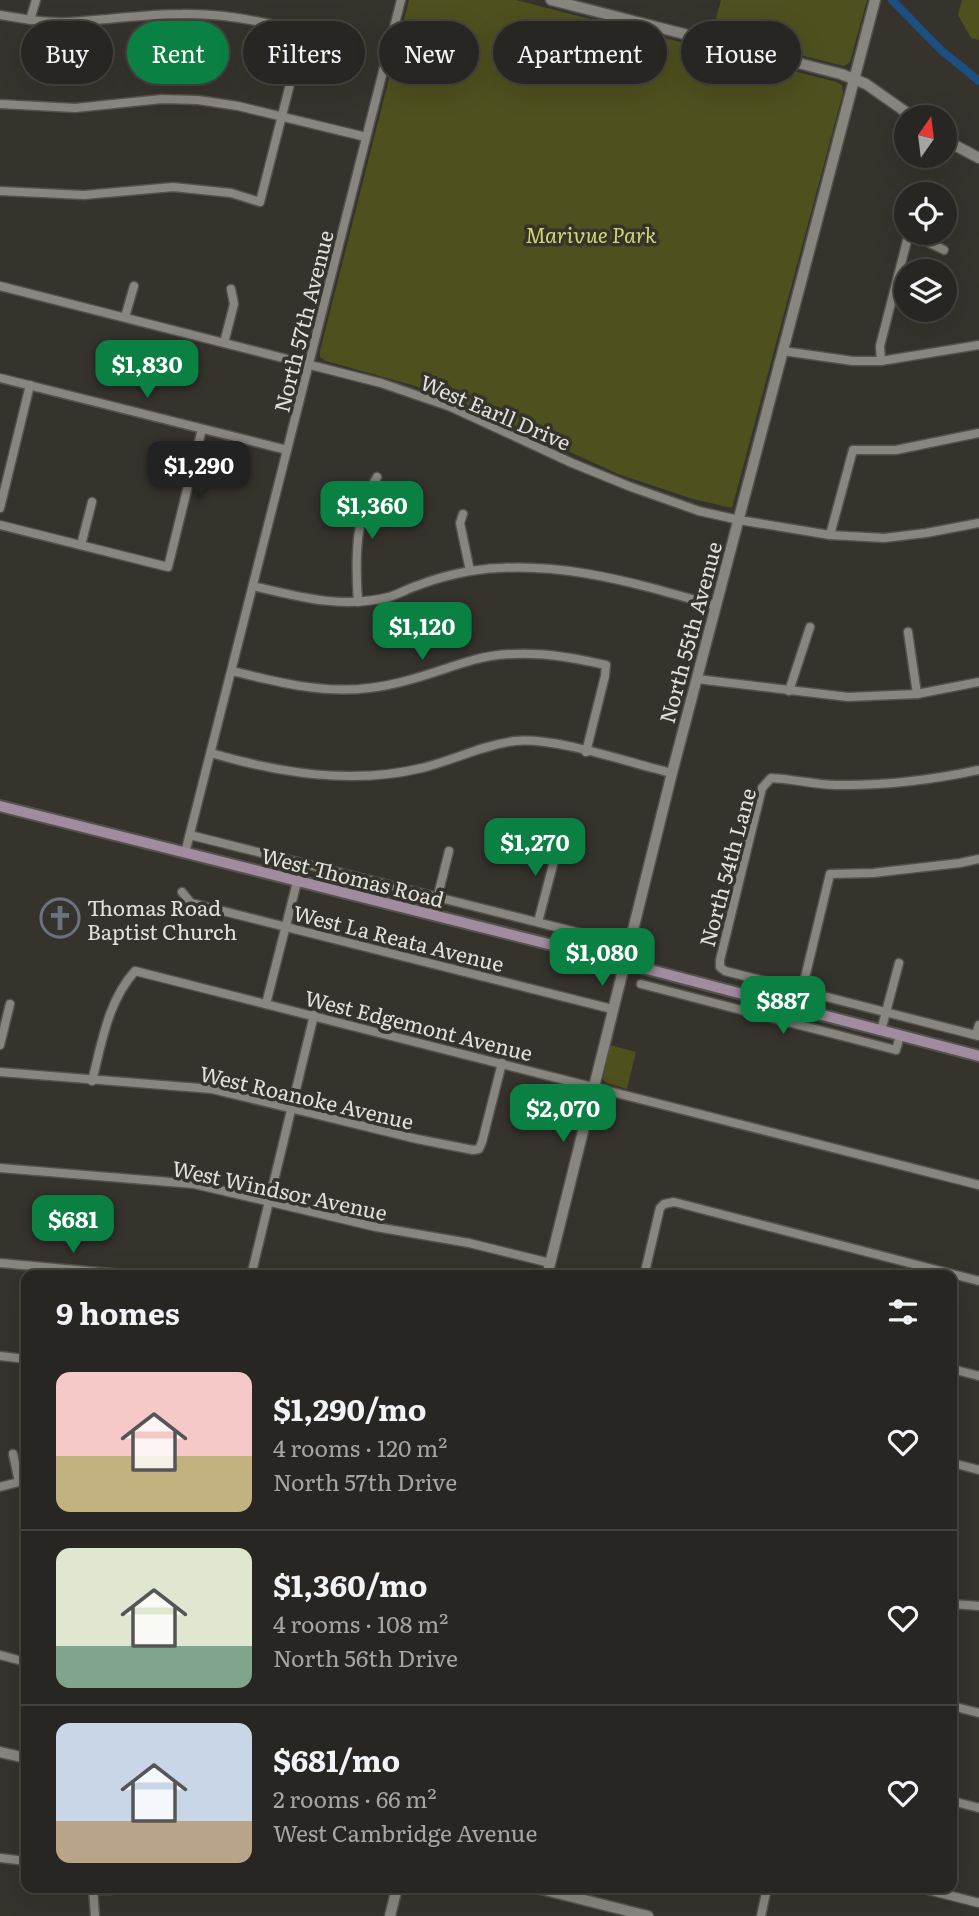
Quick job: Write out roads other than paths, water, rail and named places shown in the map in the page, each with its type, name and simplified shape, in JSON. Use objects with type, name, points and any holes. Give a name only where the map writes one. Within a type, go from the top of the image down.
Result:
[{"type":"main road","name":"West Thomas Road","points":[[0,806],[624,963],[979,1056]]},
{"type":"street","points":[[30,20],[36,0]]},
{"type":"street","name":"North 57th Avenue","points":[[185,853],[401,0]]},
{"type":"street","points":[[551,0],[855,80],[866,84],[896,105]]},
{"type":"street","name":"North 55th Avenue","points":[[548,1270],[672,773],[875,0]]},
{"type":"street","points":[[0,15],[67,22],[134,15],[216,15],[277,25],[303,33],[260,202],[232,193],[173,187],[84,195],[0,191]]},
{"type":"street","points":[[0,104],[75,108],[162,99],[198,100],[282,116],[366,137]]},
{"type":"street","points":[[957,146],[979,158]]},
{"type":"street","points":[[881,361],[880,346],[909,233],[944,250]]},
{"type":"street","name":"West Earll Drive","points":[[0,286],[381,383],[451,407],[572,463],[699,511],[831,535],[884,538],[979,523]]},
{"type":"street","points":[[125,317],[134,286]]},
{"type":"street","points":[[224,343],[234,304],[231,289]]},
{"type":"street","points":[[783,351],[853,361],[881,361],[979,345]]},
{"type":"street","points":[[0,378],[287,450]]},
{"type":"street","points":[[0,508],[30,385]]},
{"type":"street","points":[[0,525],[168,567],[202,429]]},
{"type":"street","points":[[831,535],[853,450],[896,450],[979,433]]},
{"type":"street","points":[[358,602],[356,547],[371,486],[377,477]]},
{"type":"street","points":[[81,545],[92,502]]},
{"type":"street","points":[[463,514],[460,523],[470,571]]},
{"type":"street","points":[[253,586],[331,603],[358,602],[390,597],[421,583],[470,571],[544,567],[606,575],[716,606]]},
{"type":"street","points":[[789,691],[810,627]]},
{"type":"street","points":[[908,632],[917,694]]},
{"type":"street","points":[[232,670],[298,687],[330,690],[408,682],[474,660],[502,655],[559,655],[606,665],[586,751]]},
{"type":"street","points":[[697,679],[848,697],[917,694],[979,682]]},
{"type":"street","points":[[211,753],[259,767],[311,775],[368,775],[421,768],[479,749],[515,741],[546,741],[672,773]]},
{"type":"street","name":"North 54th Lane","points":[[802,990],[725,971],[720,967],[762,788],[771,778],[833,785],[887,783],[946,777],[979,769]]},
{"type":"street","name":"West Thomas Road","points":[[190,835],[596,937]]},
{"type":"street","points":[[538,922],[555,857],[556,836]]},
{"type":"street","points":[[432,915],[449,851]]},
{"type":"street","points":[[979,859],[873,873],[830,874],[802,990],[978,1036],[979,1025]]},
{"type":"street","points":[[266,1004],[297,881]]},
{"type":"street","name":"West La Reata Avenue","points":[[181,892],[191,903],[612,1009]]},
{"type":"street","points":[[881,1031],[899,963]]},
{"type":"street","name":"West Edgemont Avenue","points":[[92,1081],[109,1014],[124,983],[135,971],[979,1185]]},
{"type":"street","points":[[683,995],[687,980]]},
{"type":"street","points":[[642,984],[897,1050],[901,1036]]},
{"type":"street","points":[[0,1045],[10,1004]]},
{"type":"street","points":[[252,1270],[314,1015]]},
{"type":"street","name":"West Roanoke Avenue","points":[[0,1072],[212,1089],[473,1150],[479,1149],[502,1063]]},
{"type":"street","name":"West Windsor Avenue","points":[[0,1168],[194,1184],[408,1234],[469,1242],[550,1263]]},
{"type":"street","points":[[645,1270],[660,1208],[664,1203],[674,1202],[937,1270]]},
{"type":"street","points":[[0,1263],[77,1270]]},
{"type":"street","points":[[957,1275],[979,1281]]},
{"type":"street","points":[[0,1356],[21,1358]]},
{"type":"street","points":[[957,1370],[979,1376]]},
{"type":"street","points":[[13,1454],[21,1476]]},
{"type":"street","points":[[957,1465],[979,1470]]},
{"type":"street","points":[[0,1487],[21,1482]]},
{"type":"street","points":[[957,1604],[979,1606]]},
{"type":"street","points":[[0,1655],[21,1661]]},
{"type":"street","points":[[957,1707],[979,1713]]},
{"type":"street","points":[[0,1752],[21,1757]]},
{"type":"street","points":[[957,1802],[979,1808]]},
{"type":"street","points":[[0,1858],[21,1860]]},
{"type":"street","points":[[93,1893],[95,1916]]},
{"type":"street","points":[[390,1916],[396,1893]]},
{"type":"street","points":[[557,1893],[648,1916]]},
{"type":"street","points":[[761,1916],[767,1893]]},
{"type":"street","points":[[940,1893],[979,1903]]},
{"type":"waterway","points":[[892,0],[941,50],[979,81]]},
{"type":"place","name":"Thomas Road Baptist Church","points":[[60,918]]},
{"type":"park label","name":"Marivue Park","points":[[591,233]]}]
